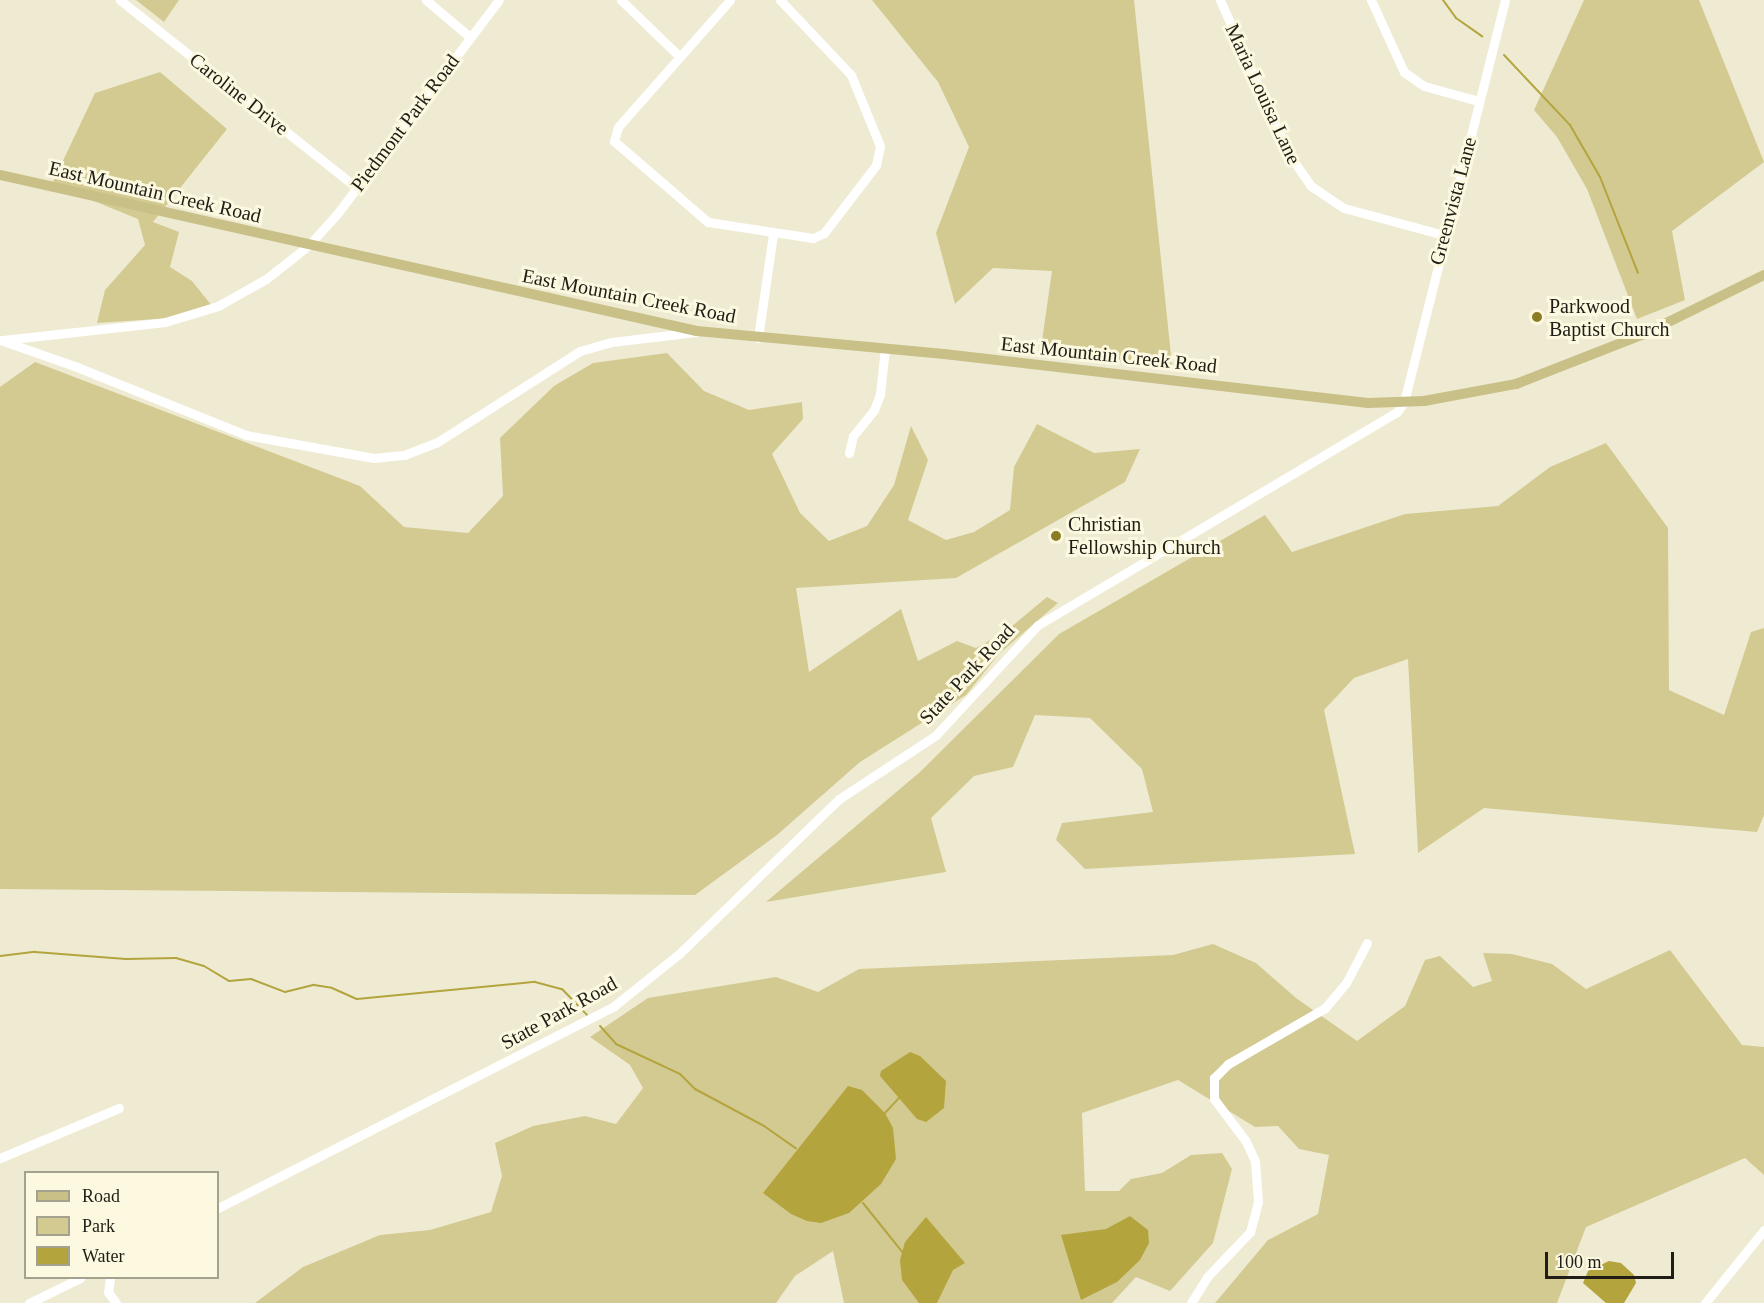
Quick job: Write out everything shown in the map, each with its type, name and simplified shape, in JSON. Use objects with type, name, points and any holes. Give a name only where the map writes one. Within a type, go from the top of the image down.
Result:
[{"type":"main road","name":"East Mountain Creek Road","points":[[0,175],[697,331],[885,348],[1368,403],[1404,402]]},
{"type":"main road","points":[[1404,402],[1483,392],[1551,372],[1642,335],[1764,275]]},
{"type":"street","name":"Caroline Drive","points":[[120,0],[357,188]]},
{"type":"street","points":[[426,0],[470,37]]},
{"type":"street","name":"Piedmont Park Road","points":[[0,340],[138,326],[189,316],[243,294],[309,245],[357,188],[499,0]]},
{"type":"street","points":[[621,0],[680,57]]},
{"type":"street","points":[[729,0],[618,127],[614,141],[708,222],[808,239],[824,233],[876,165],[880,152],[851,75],[780,0]]},
{"type":"street","name":"Maria Louisa Lane","points":[[1220,0],[1288,153],[1311,186],[1344,208],[1444,235]]},
{"type":"street","points":[[1371,0],[1404,72],[1424,86],[1479,101]]},
{"type":"street","name":"Greenvista Lane","points":[[1404,402],[1444,235],[1505,0]]},
{"type":"street","points":[[758,338],[773,234]]},
{"type":"street","points":[[0,340],[77,367],[246,435],[374,458],[404,455],[436,443],[580,351],[612,342],[697,331]]},
{"type":"street","points":[[849,453],[853,436],[873,410],[880,394],[885,348]]},
{"type":"street","name":"State Park Road","points":[[219,1207],[614,1005],[679,954],[839,799],[943,729],[1038,626],[1166,546],[1389,419],[1404,402]]},
{"type":"street","points":[[1191,1303],[1207,1277],[1246,1238],[1258,1202],[1255,1161],[1245,1140],[1214,1099],[1214,1078],[1228,1064],[1325,1008],[1346,983],[1367,943]]},
{"type":"street","points":[[0,1158],[119,1108]]},
{"type":"street","points":[[1705,1303],[1764,1230]]},
{"type":"street","points":[[29,1303],[78,1279]]},
{"type":"street","points":[[110,1279],[108,1292],[116,1303]]},
{"type":"green space","points":[[136,0],[179,0],[164,22]]},
{"type":"green space","points":[[872,0],[1134,0],[1172,365],[1040,355],[1052,271],[993,268],[955,304],[936,233],[969,147],[938,82]]},
{"type":"green space","points":[[1584,0],[1699,0],[1764,162],[1672,231],[1685,300],[1637,319],[1587,189],[1557,137],[1534,110]]},
{"type":"green space","points":[[160,72],[227,129],[153,222],[179,232],[170,267],[192,281],[212,306],[171,318],[97,323],[105,290],[145,245],[138,219],[52,184],[95,93]]},
{"type":"green space","points":[[667,353],[704,391],[749,410],[802,402],[803,419],[772,454],[800,513],[829,541],[867,526],[894,485],[911,426],[928,460],[908,520],[946,540],[974,532],[1010,510],[1014,467],[1037,424],[1094,453],[1140,449],[1125,482],[956,578],[796,588],[809,672],[901,609],[918,661],[957,641],[976,648],[1005,632],[1047,597],[1058,603],[999,654],[966,695],[860,762],[777,835],[695,895],[0,889],[0,387],[35,362],[360,486],[404,527],[468,533],[503,496],[500,438],[554,386],[593,363]]},
{"type":"green space","points":[[1606,443],[1668,528],[1669,690],[1724,715],[1751,632],[1764,628],[1764,815],[1757,832],[1484,808],[1418,853],[1408,659],[1354,678],[1324,710],[1355,854],[1085,869],[1056,840],[1062,823],[1153,812],[1142,769],[1090,718],[1035,715],[1013,767],[974,776],[931,818],[946,872],[766,902],[920,772],[1059,634],[1265,515],[1292,552],[1405,514],[1498,506],[1550,467]]},
{"type":"green space","points":[[1213,944],[1256,963],[1296,998],[1357,1041],[1405,1006],[1425,960],[1440,956],[1473,987],[1492,981],[1483,953],[1512,954],[1552,964],[1586,989],[1670,950],[1742,1045],[1764,1047],[1764,1175],[1745,1158],[1586,1227],[1557,1303],[1215,1303],[1268,1240],[1318,1214],[1329,1155],[1299,1149],[1278,1126],[1255,1127],[1178,1080],[1082,1113],[1085,1191],[1119,1191],[1131,1179],[1162,1173],[1191,1155],[1222,1153],[1232,1169],[1213,1243],[1170,1291],[1136,1277],[1112,1303],[844,1303],[833,1251],[795,1276],[776,1303],[255,1303],[303,1267],[380,1235],[430,1230],[491,1212],[502,1176],[495,1143],[533,1126],[585,1116],[616,1124],[643,1088],[630,1065],[590,1037],[648,998],[776,977],[818,992],[859,969],[1173,955]]},
{"type":"water","points":[[910,1052],[920,1056],[946,1081],[944,1108],[926,1122],[917,1119],[880,1076],[881,1071]]},
{"type":"water","points":[[848,1086],[862,1090],[885,1113],[893,1128],[896,1159],[881,1184],[849,1213],[821,1223],[807,1221],[791,1214],[763,1193]]},
{"type":"water","points":[[1130,1216],[1148,1230],[1149,1243],[1140,1260],[1117,1282],[1081,1300],[1061,1235],[1106,1229]]},
{"type":"water","points":[[926,1217],[965,1263],[953,1270],[937,1303],[919,1303],[902,1280],[900,1260],[905,1242]]},
{"type":"water","points":[[1609,1261],[1621,1263],[1634,1275],[1636,1283],[1624,1303],[1606,1303],[1583,1283],[1588,1271]]},
{"type":"waterway","points":[[1443,0],[1456,18],[1482,36]]},
{"type":"waterway","points":[[1504,55],[1570,125],[1600,177],[1638,273]]},
{"type":"waterway","points":[[0,956],[35,952],[126,959],[176,958],[204,966],[229,981],[251,979],[285,992],[314,985],[332,988],[357,999],[535,982],[562,989],[587,1015]]},
{"type":"waterway","points":[[600,1026],[616,1044],[680,1074],[695,1089],[764,1126],[796,1148]]},
{"type":"waterway","points":[[885,1113],[899,1098]]},
{"type":"waterway","points":[[863,1203],[903,1253]]},
{"type":"place","name":"Parkwood Baptist Church","points":[[1537,317]]},
{"type":"place","name":"Christian Fellowship Church","points":[[1056,536]]}]
